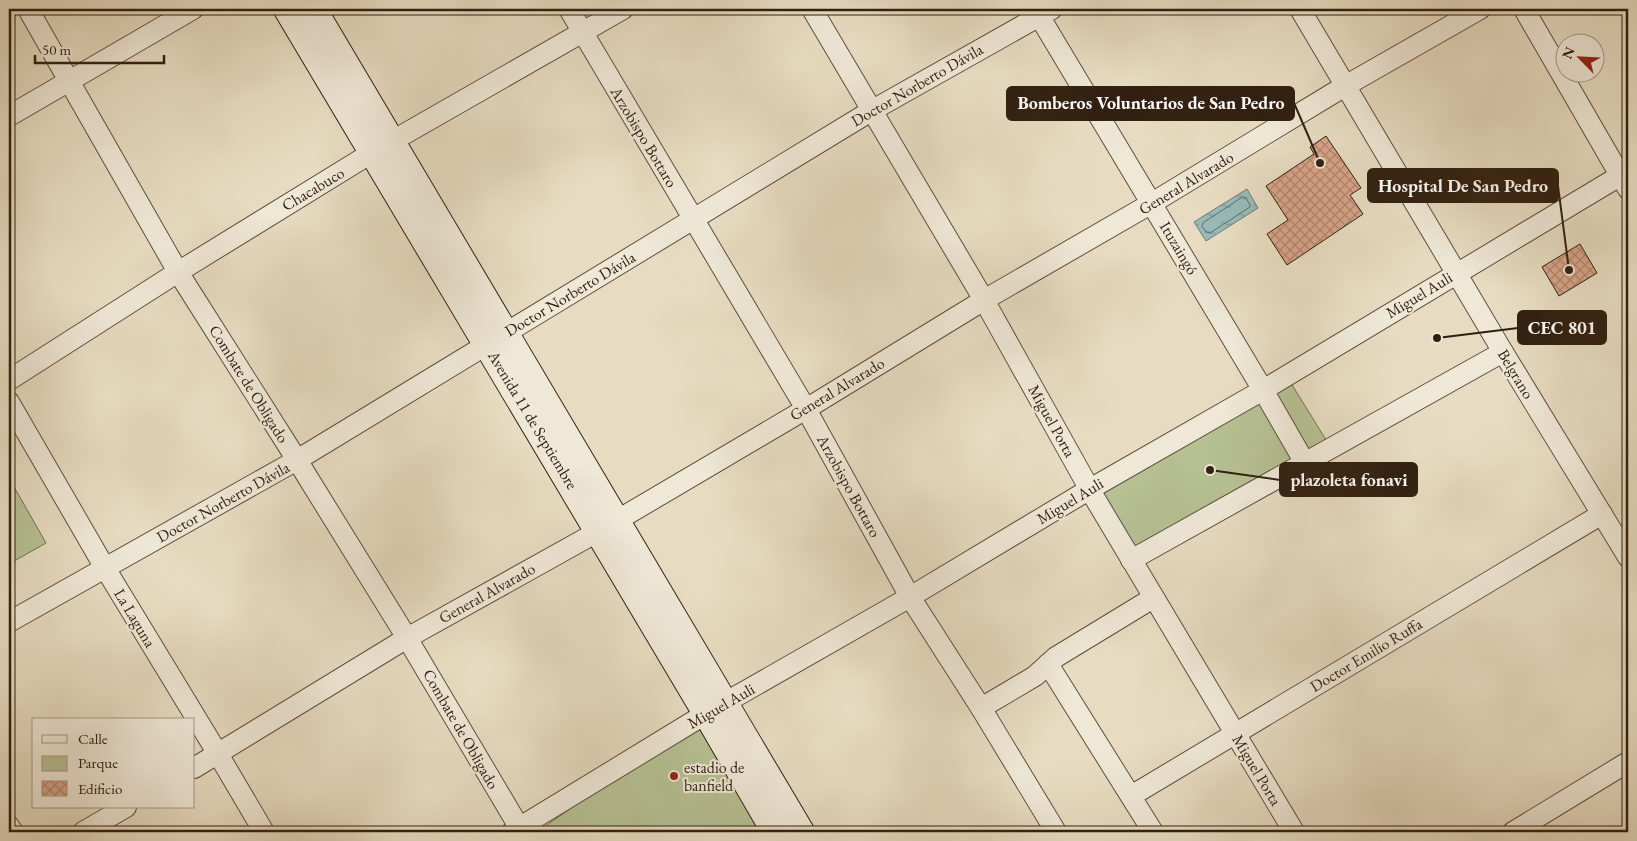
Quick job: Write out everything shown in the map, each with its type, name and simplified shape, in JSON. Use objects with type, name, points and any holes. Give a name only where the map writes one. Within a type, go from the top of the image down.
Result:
[{"type":"main road","name":"Avenida 11 de Septiembre","points":[[288,9],[382,147],[715,708],[800,832]]},
{"type":"main road","name":"Avenida 11 de Septiembre","points":[[312,9],[382,147]]},
{"type":"main road","name":"Avenida 11 de Septiembre","points":[[715,708],[776,832]]},
{"type":"street","name":"Combate de Obligado","points":[[28,9],[178,272],[298,460],[407,638],[518,831]]},
{"type":"street","points":[[9,116],[193,9]]},
{"type":"street","name":"Arzobispo Bottaro","points":[[569,9],[806,409],[910,597],[981,708],[1056,832]]},
{"type":"street","name":"Chacabuco","points":[[9,380],[178,272],[382,147],[623,9]]},
{"type":"street","name":"Miguel Porta","points":[[812,9],[984,300],[1131,560],[1294,832]]},
{"type":"street","name":"Belgrano","points":[[1300,9],[1503,352],[1628,557]]},
{"type":"street","name":"General Alvarado","points":[[195,767],[407,638],[607,526],[806,409],[984,300],[1152,203],[1345,86],[1480,9]]},
{"type":"street","points":[[1524,9],[1626,179]]},
{"type":"street","name":"Doctor Norberto Dávila","points":[[9,622],[298,460],[871,111],[1042,11]]},
{"type":"street","name":"Ituzaingó","points":[[1042,11],[1305,463]]},
{"type":"street","name":"Miguel Auli","points":[[518,831],[715,708],[910,597],[1090,489],[1264,390],[1456,273],[1626,179]]},
{"type":"street","points":[[1131,560],[1503,352]]},
{"type":"street","name":"La Laguna","points":[[9,402],[105,568],[264,832]]},
{"type":"street","name":"Doctor Emilio Ruffa","points":[[1131,796],[1602,514]]},
{"type":"street","points":[[981,708],[1035,676],[1056,657],[1154,598]]},
{"type":"street","points":[[1048,664],[1153,832]]},
{"type":"street","points":[[1513,832],[1628,762]]},
{"type":"street","points":[[83,832],[124,808]]},
{"type":"street","points":[[9,826],[13,832]]},
{"type":"green space","points":[[1289,380],[1328,443],[1134,555],[1094,497]]},
{"type":"green space","points":[[9,478],[46,543],[9,564]]},
{"type":"green space","name":"estadio de banfield","points":[[697,719],[766,832],[537,832]]},
{"type":"water","points":[[1247,189],[1258,208],[1206,241],[1194,222]]},
{"type":"building","points":[[1326,136],[1361,188],[1350,195],[1363,214],[1287,265],[1267,234],[1288,220],[1266,186],[1314,154],[1310,147]]},
{"type":"building","points":[[1580,244],[1597,273],[1559,296],[1542,267]]},
{"type":"place","name":"Bomberos Voluntarios de San Pedro","points":[[1320,163]]},
{"type":"place","name":"Hospital De San Pedro","points":[[1569,270]]},
{"type":"place","name":"CEC 801","points":[[1437,338]]},
{"type":"place","name":"plazoleta fonavi","points":[[1210,470]]},
{"type":"place","name":"estadio de banfield","points":[[674,776]]}]
